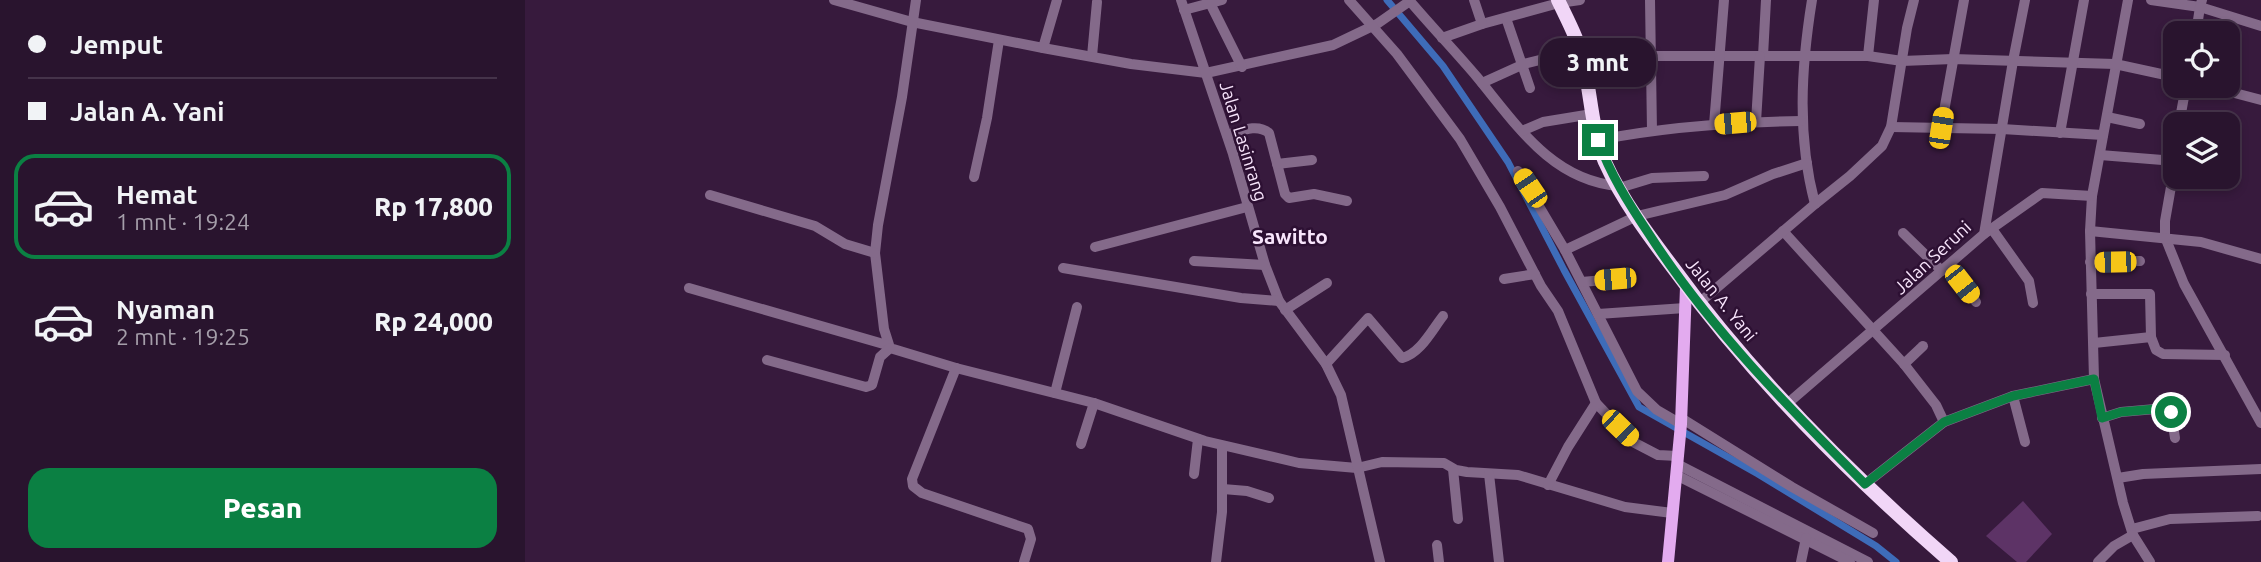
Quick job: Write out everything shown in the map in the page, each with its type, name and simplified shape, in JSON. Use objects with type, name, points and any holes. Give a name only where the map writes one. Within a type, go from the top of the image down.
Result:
[{"type":"highway","name":"Jalan A. Yani","points":[[1558,1],[1582,56],[1592,114],[1605,162],[1637,216],[1686,287],[1692,306],[1865,484],[1951,562]]},
{"type":"main road","points":[[1668,562],[1692,306]]},
{"type":"street","points":[[834,0],[912,22],[999,40],[1206,73],[1333,45],[1375,25],[1407,2],[1544,155],[1567,170],[1590,180],[1619,187],[1652,178],[1704,176]]},
{"type":"street","points":[[767,360],[870,387],[880,358],[889,346],[876,253],[878,225],[902,97],[916,0]]},
{"type":"street","points":[[1042,48],[1056,0]]},
{"type":"street","points":[[1183,5],[1222,0]]},
{"type":"street","points":[[1349,0],[1375,25],[1460,139],[1557,311],[1596,403],[1633,442],[1677,461],[1868,562]]},
{"type":"street","points":[[1474,0],[1482,24]]},
{"type":"street","points":[[1442,38],[1558,1],[1580,0]]},
{"type":"street","points":[[1650,0],[1652,131]]},
{"type":"street","points":[[1714,125],[1724,0]]},
{"type":"street","points":[[1756,122],[1766,0]]},
{"type":"street","points":[[1812,0],[1801,121],[1815,204]]},
{"type":"street","points":[[1868,56],[1874,0]]},
{"type":"street","points":[[1598,314],[1692,306],[1850,177],[1875,153],[1882,146],[1891,127],[1914,0]]},
{"type":"street","points":[[1941,128],[1964,0]]},
{"type":"street","name":"Jalan Seruni","points":[[1787,404],[1988,232],[2002,129],[2025,0]]},
{"type":"street","points":[[2060,133],[2084,0]]},
{"type":"street","points":[[2128,0],[2092,196],[2089,231],[2094,379],[2133,532],[2150,562]]},
{"type":"street","points":[[2151,0],[2201,4],[2261,26]]},
{"type":"street","points":[[1092,56],[1097,2]]},
{"type":"street","points":[[1210,3],[1242,67]]},
{"type":"street","name":"Jalan Lasinrang","points":[[1183,5],[1227,135],[1265,265],[1282,306],[1326,363],[1341,395],[1380,562]]},
{"type":"street","points":[[1506,18],[1524,64],[1530,88]]},
{"type":"street","points":[[974,177],[987,118],[999,40]]},
{"type":"street","points":[[1482,83],[1524,64],[1582,56],[1868,56],[1902,61],[1953,59],[2115,64],[2163,74]]},
{"type":"street","points":[[2240,94],[2261,100]]},
{"type":"street","points":[[1522,131],[1543,122],[1592,114]]},
{"type":"street","points":[[2107,117],[2140,124]]},
{"type":"street","points":[[1598,140],[1714,125],[1801,121]]},
{"type":"street","points":[[1891,127],[2002,129],[2103,135]]},
{"type":"street","points":[[1227,135],[1254,128],[1264,129],[1269,133],[1285,194],[1289,198],[1314,194],[1347,201]]},
{"type":"street","points":[[2100,155],[2163,159]]},
{"type":"street","points":[[1277,164],[1312,160]]},
{"type":"street","points":[[1565,250],[1637,216],[1725,195],[1773,174],[1807,163]]},
{"type":"street","points":[[1518,171],[1565,250],[1637,390],[1657,410],[1873,533]]},
{"type":"street","points":[[2170,189],[2165,237],[2179,275],[2261,423]]},
{"type":"street","points":[[2033,303],[2029,281],[1988,232],[2042,193],[2092,196]]},
{"type":"street","points":[[710,195],[815,226],[845,244],[876,253]]},
{"type":"street","points":[[1095,247],[1247,207]]},
{"type":"street","points":[[1783,231],[1904,364],[1936,405],[1944,422]]},
{"type":"street","points":[[2089,231],[2201,242],[2261,259]]},
{"type":"street","points":[[1903,233],[1945,269],[1976,302]]},
{"type":"street","points":[[1194,261],[1265,265]]},
{"type":"street","points":[[2090,262],[2140,261]]},
{"type":"street","points":[[1063,268],[1282,306],[1327,282]]},
{"type":"street","points":[[1504,279],[1535,274]]},
{"type":"street","points":[[1582,282],[1615,279]]},
{"type":"street","points":[[689,288],[956,368],[1094,402],[1222,446],[1299,463],[1357,468],[1382,461],[1444,463],[1453,469],[1513,475],[1625,507],[1672,513]]},
{"type":"street","points":[[2091,294],[2150,294],[2151,337],[2156,350],[2163,355],[2225,355]]},
{"type":"street","points":[[1055,393],[1077,307]]},
{"type":"street","points":[[1326,363],[1369,318],[1402,358],[1408,357],[1418,348],[1443,316]]},
{"type":"street","points":[[2094,343],[2151,337]]},
{"type":"street","points":[[1904,364],[1923,346]]},
{"type":"street","points":[[956,368],[912,479],[913,486],[922,493],[1028,529],[1031,539],[1024,562]]},
{"type":"street","points":[[1865,484],[1944,422],[2013,396],[2094,379]]},
{"type":"street","points":[[2013,396],[2025,442]]},
{"type":"street","points":[[1080,444],[1094,402]]},
{"type":"street","points":[[1548,485],[1596,403]]},
{"type":"street","points":[[2102,418],[2121,412],[2167,408],[2171,412],[2175,438]]},
{"type":"street","points":[[1194,474],[1198,439]]},
{"type":"street","points":[[1216,562],[1223,489],[1222,446]]},
{"type":"street","points":[[1677,461],[1850,562]]},
{"type":"street","points":[[1453,469],[1458,519]]},
{"type":"street","points":[[2118,478],[2143,474],[2261,469]]},
{"type":"street","points":[[1489,474],[1499,562]]},
{"type":"street","points":[[1223,489],[1247,491],[1269,498]]},
{"type":"street","points":[[2098,562],[2133,532],[2170,519],[2258,516]]},
{"type":"street","points":[[1801,562],[1806,538]]},
{"type":"street","points":[[1437,545],[1439,562]]},
{"type":"shaded area","points":[[2023,501],[2052,534],[2026,562],[2017,562],[1986,536]]},
{"type":"waterway","points":[[1387,0],[1443,66],[1508,162],[1639,407],[1758,474],[1876,546],[1896,562]]},
{"type":"district","name":"Sawitto","points":[[1290,236]]},
{"type":"route","points":[[1598,140],[1605,162],[1618,186],[1659,250],[1699,303],[1751,366],[1865,484],[1891,467],[1944,422],[2013,396],[2047,388],[2094,379],[2102,418],[2121,412],[2167,408],[2171,412]]}]
